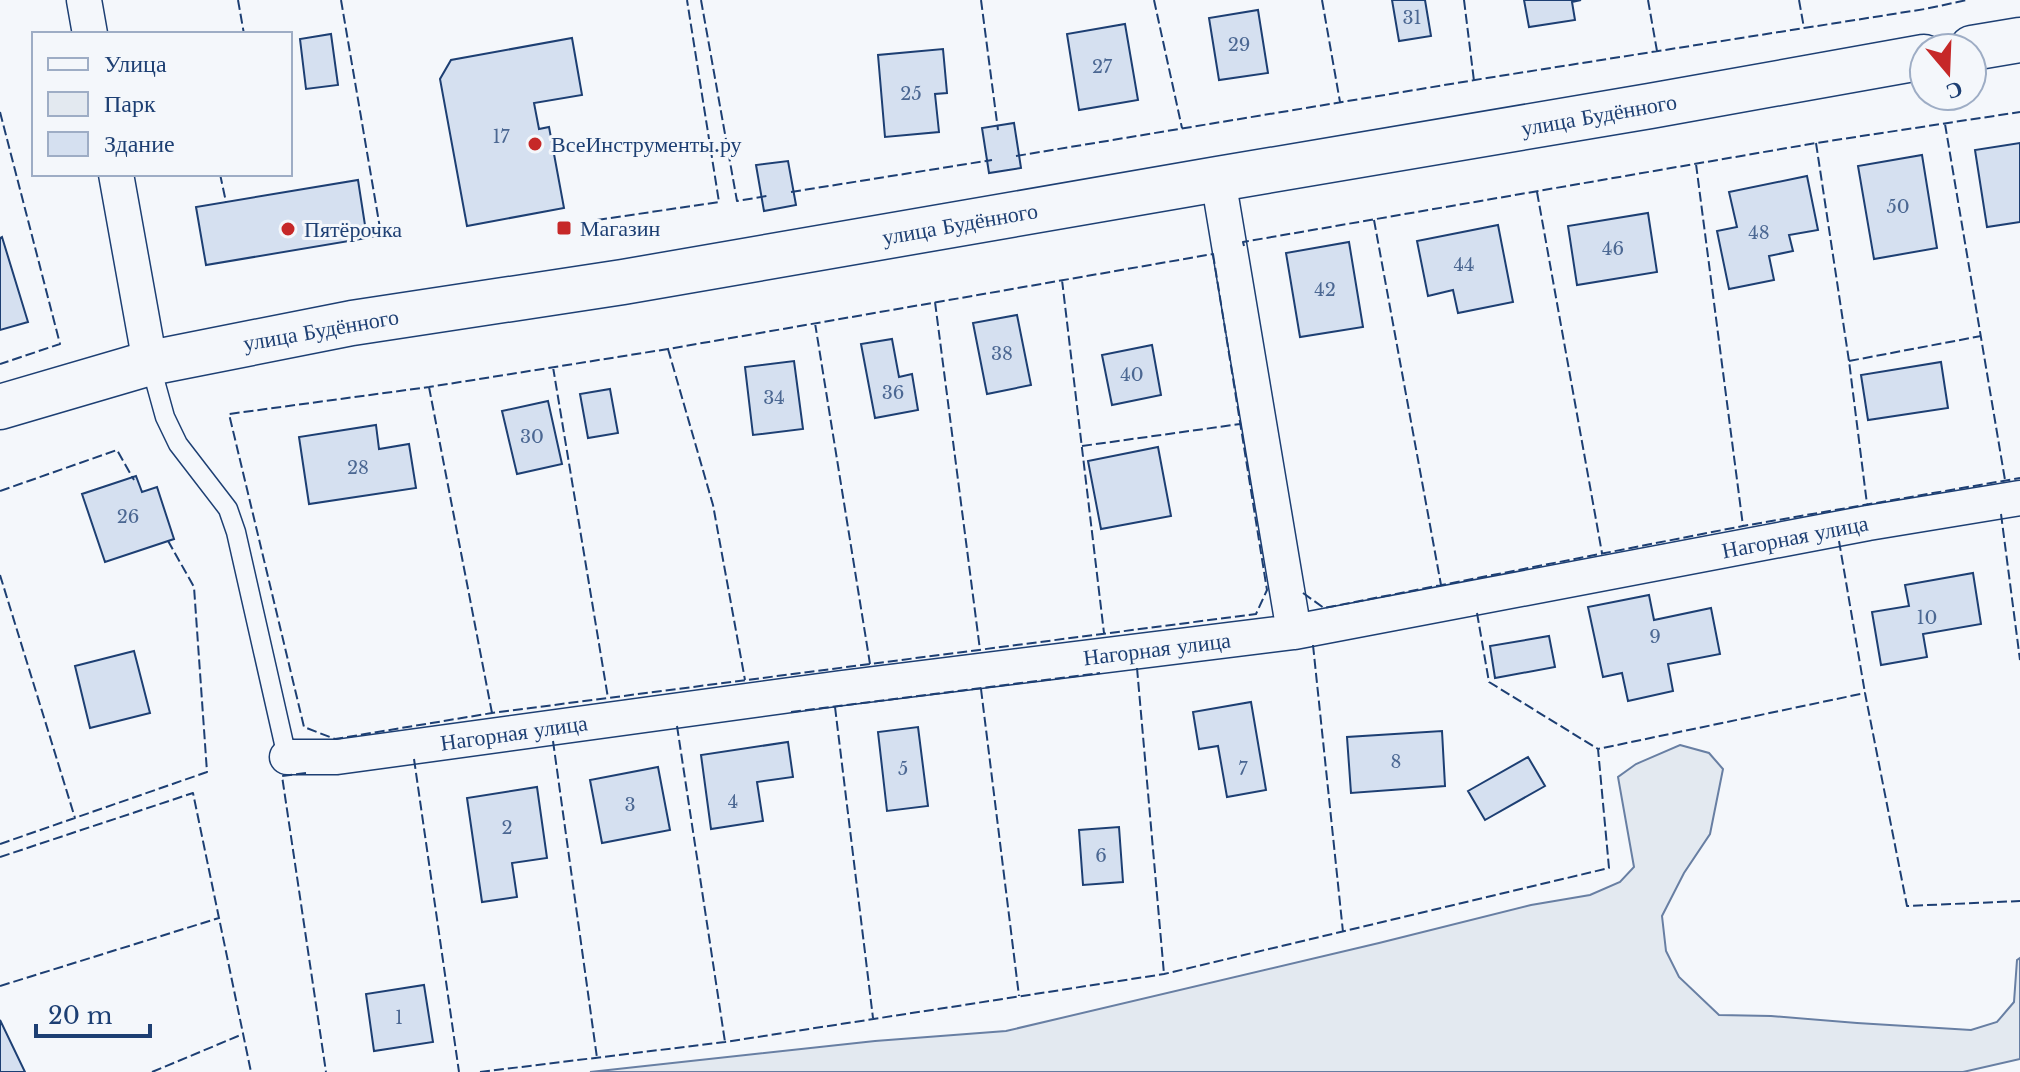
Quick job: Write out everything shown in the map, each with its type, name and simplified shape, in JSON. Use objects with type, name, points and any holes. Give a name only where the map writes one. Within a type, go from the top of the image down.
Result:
[{"type":"main road","points":[[1988,45],[2020,40]]},
{"type":"main road","name":"улица Будённого","points":[[0,407],[150,363],[352,323],[623,282],[1908,60]]},
{"type":"street","points":[[84,0],[90,32]]},
{"type":"street","points":[[116,176],[150,363]]},
{"type":"street","points":[[1218,179],[1294,632]]},
{"type":"street","name":"Нагорная улица","points":[[287,757],[337,757],[842,688],[1294,632],[1868,523],[2020,498]]},
{"type":"lane","points":[[150,363],[165,417],[178,444],[228,509],[236,532],[287,757]]},
{"type":"green space","points":[[1680,745],[1709,753],[1723,769],[1710,834],[1684,873],[1662,916],[1666,951],[1679,977],[1719,1015],[1971,1030],[1997,1022],[2014,1002],[2017,960],[2020,958],[2020,1059],[1963,1072],[590,1072],[875,1041],[1006,1031],[1531,905],[1590,895],[1620,882],[1634,867],[1618,777],[1636,764]]},
{"type":"building","points":[[1392,0],[1425,0],[1431,36],[1399,41]]},
{"type":"building","points":[[1524,0],[1581,0],[1572,2],[1575,20],[1529,27]]},
{"type":"building","points":[[1258,10],[1268,73],[1219,80],[1209,18]]},
{"type":"building","points":[[1125,24],[1138,100],[1079,110],[1067,34]]},
{"type":"building","points":[[331,34],[338,85],[306,89],[300,39]]},
{"type":"building","points":[[572,38],[582,95],[534,103],[539,129],[549,127],[564,208],[467,226],[440,79],[451,60]]},
{"type":"building","points":[[943,49],[947,93],[935,94],[939,132],[885,137],[878,55]]},
{"type":"building","points":[[1014,123],[1021,168],[989,173],[982,128]]},
{"type":"building","points":[[2020,143],[2020,222],[1987,227],[1975,150]]},
{"type":"building","points":[[1922,155],[1937,248],[1874,259],[1858,166]]},
{"type":"building","points":[[788,161],[796,205],[764,211],[756,165]]},
{"type":"building","points":[[1807,176],[1818,230],[1789,235],[1793,251],[1769,256],[1774,280],[1729,289],[1717,231],[1737,227],[1729,192]]},
{"type":"building","points":[[358,180],[367,238],[206,265],[196,207]]},
{"type":"building","points":[[1648,213],[1657,272],[1577,285],[1568,226]]},
{"type":"building","points":[[1498,225],[1513,302],[1458,313],[1453,290],[1428,296],[1417,241]]},
{"type":"building","points":[[0,238],[28,322],[0,330]]},
{"type":"building","points":[[1349,242],[1363,327],[1300,337],[1286,253]]},
{"type":"building","points":[[1017,315],[1031,385],[987,394],[973,323]]},
{"type":"building","points":[[892,339],[899,377],[912,374],[918,410],[875,418],[861,344]]},
{"type":"building","points":[[1152,345],[1161,395],[1112,405],[1102,355]]},
{"type":"building","points":[[794,361],[803,429],[753,435],[745,367]]},
{"type":"building","points":[[1941,362],[1948,408],[1868,420],[1861,375]]},
{"type":"building","points":[[610,389],[618,433],[588,438],[580,394]]},
{"type":"building","points":[[548,401],[562,464],[517,474],[502,411]]},
{"type":"building","points":[[376,425],[379,449],[409,444],[416,488],[309,504],[299,437]]},
{"type":"building","points":[[1158,447],[1171,516],[1101,529],[1088,461]]},
{"type":"building","points":[[136,476],[142,492],[157,487],[174,539],[105,562],[82,494]]},
{"type":"building","points":[[1973,573],[1981,624],[1923,634],[1927,657],[1881,665],[1872,612],[1909,606],[1905,585]]},
{"type":"building","points":[[1649,595],[1654,620],[1711,608],[1720,654],[1668,664],[1673,691],[1628,701],[1622,673],[1603,677],[1588,607]]},
{"type":"building","points":[[1549,636],[1555,667],[1495,678],[1490,646]]},
{"type":"building","points":[[134,651],[150,713],[90,728],[75,666]]},
{"type":"building","points":[[1251,702],[1266,790],[1227,797],[1218,746],[1199,749],[1193,712]]},
{"type":"building","points":[[918,727],[928,806],[887,811],[878,732]]},
{"type":"building","points":[[1442,731],[1445,786],[1351,793],[1347,737]]},
{"type":"building","points":[[788,742],[793,777],[757,782],[763,821],[711,829],[701,755]]},
{"type":"building","points":[[1528,757],[1545,786],[1485,820],[1468,791]]},
{"type":"building","points":[[658,767],[670,830],[602,843],[590,780]]},
{"type":"building","points":[[537,787],[547,858],[512,863],[517,897],[482,902],[467,798]]},
{"type":"building","points":[[1119,827],[1123,882],[1083,885],[1079,830]]},
{"type":"building","points":[[424,985],[433,1042],[374,1051],[366,994]]},
{"type":"building","points":[[0,1020],[25,1072],[0,1072]]},
{"type":"fence","points":[[238,0],[244,32]]},
{"type":"fence","points":[[341,0],[381,234],[367,238]]},
{"type":"fence","points":[[597,220],[719,202],[687,0]]},
{"type":"fence","points":[[701,0],[737,201],[767,196]]},
{"type":"fence","points":[[981,0],[998,130]]},
{"type":"fence","points":[[1154,0],[1182,128]]},
{"type":"fence","points":[[1322,0],[1340,102]]},
{"type":"fence","points":[[1464,0],[1474,81]]},
{"type":"fence","points":[[1648,0],[1657,51]]},
{"type":"fence","points":[[1799,0],[1804,28]]},
{"type":"fence","points":[[1016,156],[1967,0]]},
{"type":"fence","points":[[0,112],[60,344],[0,364]]},
{"type":"fence","points":[[1244,246],[1243,242],[1816,143],[2020,112]]},
{"type":"fence","points":[[1945,124],[2005,480]]},
{"type":"fence","points":[[1816,143],[1867,504]]},
{"type":"fence","points":[[791,192],[992,160]]},
{"type":"fence","points":[[1696,164],[1743,526]]},
{"type":"fence","points":[[220,176],[226,202]]},
{"type":"fence","points":[[1537,192],[1602,553]]},
{"type":"fence","points":[[1374,220],[1441,585]]},
{"type":"fence","points":[[1213,254],[1267,590],[1256,614],[492,713],[335,739],[304,727],[229,414],[429,387],[668,349],[1213,254]]},
{"type":"fence","points":[[1062,280],[1104,633]]},
{"type":"fence","points":[[935,302],[980,650]]},
{"type":"fence","points":[[815,323],[870,664]]},
{"type":"fence","points":[[1849,361],[1981,336]]},
{"type":"fence","points":[[668,349],[713,505],[745,680]]},
{"type":"fence","points":[[553,367],[608,698]]},
{"type":"fence","points":[[429,387],[492,713]]},
{"type":"fence","points":[[1082,446],[1240,424]]},
{"type":"fence","points":[[0,491],[117,450],[134,480]]},
{"type":"fence","points":[[1303,593],[1324,608],[1743,526],[2020,478]]},
{"type":"fence","points":[[2001,514],[2020,660]]},
{"type":"fence","points":[[0,844],[207,772],[194,587],[167,539]]},
{"type":"fence","points":[[1839,541],[1865,693]]},
{"type":"fence","points":[[0,575],[75,818]]},
{"type":"fence","points":[[1477,613],[1489,682],[1598,749]]},
{"type":"fence","points":[[1313,645],[1343,932]]},
{"type":"fence","points":[[1137,668],[1164,974]]},
{"type":"fence","points":[[791,712],[1100,673]]},
{"type":"fence","points":[[981,689],[1019,996]]},
{"type":"fence","points":[[480,1072],[725,1042],[1164,974],[1609,868],[1598,749],[1865,693],[1907,906],[2020,901]]},
{"type":"fence","points":[[835,707],[873,1018]]},
{"type":"fence","points":[[677,726],[725,1042]]},
{"type":"fence","points":[[553,741],[597,1058]]},
{"type":"fence","points":[[414,759],[459,1072]]},
{"type":"fence","points":[[306,773],[282,776],[326,1072]]},
{"type":"fence","points":[[0,857],[193,793],[251,1072]]},
{"type":"fence","points":[[0,986],[219,918]]},
{"type":"fence","points":[[152,1072],[243,1034]]},
{"type":"place","name":"ВсеИнструменты.ру","points":[[535,144]]},
{"type":"place","name":"Магазин","points":[[564,228]]},
{"type":"place","name":"Пятёрочка","points":[[288,229]]}]
